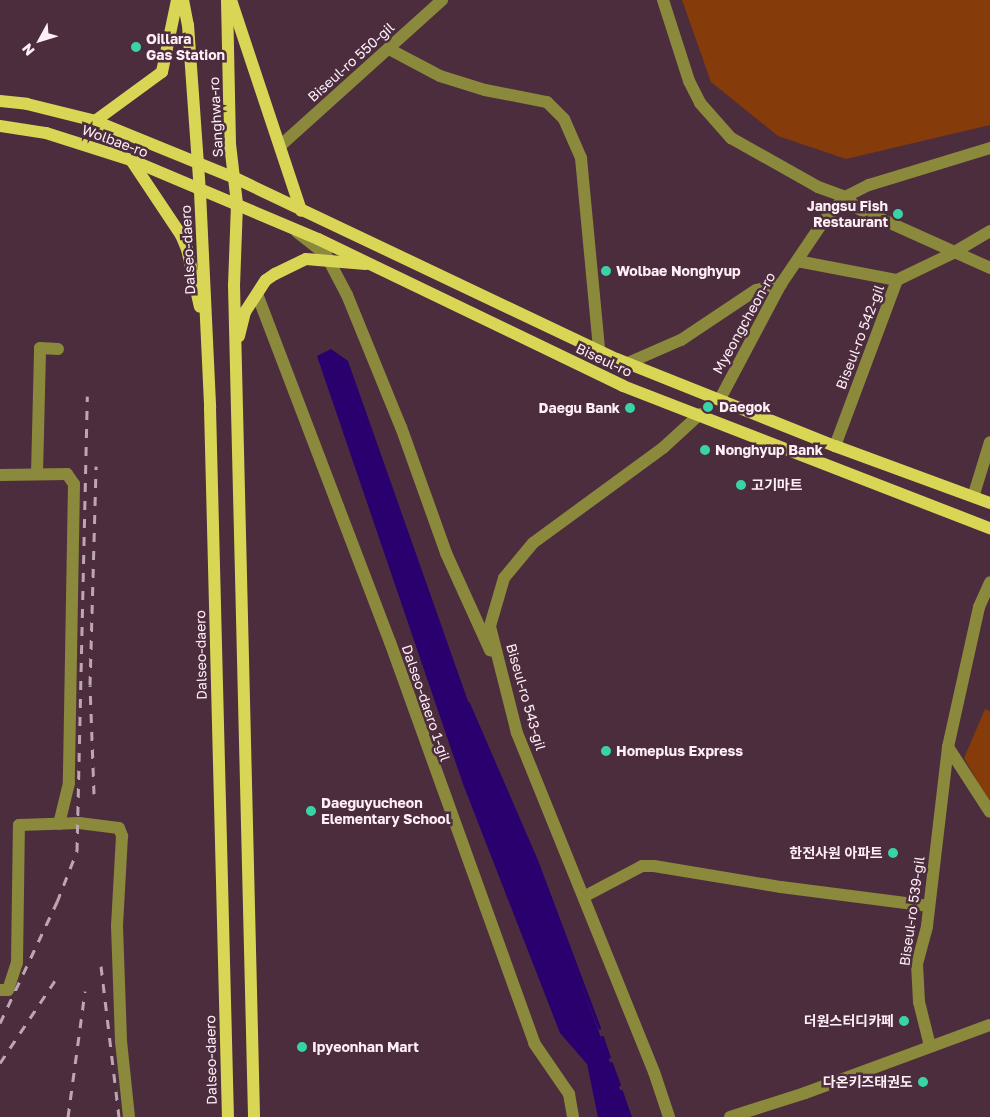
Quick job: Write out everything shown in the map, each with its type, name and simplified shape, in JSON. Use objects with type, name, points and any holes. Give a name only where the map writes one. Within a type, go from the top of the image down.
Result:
[{"type":"main road","name":"Wolbae-ro","points":[[96,121],[162,72],[177,0]]},
{"type":"main road","name":"Sanghwa-ro","points":[[183,0],[188,25],[200,192]]},
{"type":"main road","name":"Sanghwa-ro","points":[[227,0],[230,144],[237,204],[234,262],[235,352]]},
{"type":"main road","points":[[231,0],[301,211]]},
{"type":"main road","name":"Wolbae-ro","points":[[0,101],[28,104],[96,121],[235,178]]},
{"type":"main road","name":"Wolbae-ro","points":[[0,126],[46,133],[131,160],[215,197]]},
{"type":"main road","points":[[131,160],[188,249],[207,339]]},
{"type":"main road","name":"Biseul-ro","points":[[235,178],[301,211],[628,363],[835,446],[974,494],[990,503]]},
{"type":"main road","name":"Dalseo-daero","points":[[200,192],[207,339],[228,1117]]},
{"type":"main road","name":"Biseul-ro","points":[[215,197],[237,204],[372,265],[623,386],[700,414],[990,528]]},
{"type":"main road","points":[[254,1117],[235,352],[245,312],[266,280],[306,259],[332,263],[372,265]]},
{"type":"street","name":"Biseul-ro 550-gil","points":[[280,146],[442,0]]},
{"type":"street","points":[[663,0],[689,81],[700,104],[714,121],[751,151],[818,186],[845,197],[859,209],[953,253],[990,268]]},
{"type":"street","name":"Biseul-ro","points":[[389,49],[440,76],[485,90],[547,102],[564,119],[581,158],[599,350]]},
{"type":"street","name":"Myeongcheon-ro","points":[[720,399],[781,284],[823,222],[845,197],[869,185],[990,148]]},
{"type":"street","points":[[296,231],[332,263],[401,427],[468,605],[504,679]]},
{"type":"street","name":"Biseul-ro 542-gil","points":[[835,446],[897,280],[953,253],[990,231]]},
{"type":"street","points":[[797,261],[897,280]]},
{"type":"street","points":[[628,363],[681,340],[756,290],[781,284]]},
{"type":"street","name":"Dalseo-daero 1-gil","points":[[257,294],[390,642],[534,1043],[569,1094],[573,1117]]},
{"type":"street","points":[[37,474],[40,348],[58,349]]},
{"type":"street","name":"Biseul-ro 543-gil","points":[[669,1117],[654,1072],[517,733],[490,626],[504,578],[533,544],[664,447],[700,414]]},
{"type":"street","points":[[974,494],[990,442]]},
{"type":"street","points":[[0,475],[67,474],[74,484],[69,783],[59,824]]},
{"type":"street","name":"Biseul-ro 539-gil","points":[[930,1046],[919,1002],[917,964],[929,906],[948,747],[979,607],[990,582]]},
{"type":"street","points":[[948,747],[990,812]]},
{"type":"street","points":[[0,990],[8,990],[17,963],[19,825],[108,824],[119,828],[122,836],[116,926],[121,1041],[129,1117]]},
{"type":"street","points":[[589,894],[642,866],[654,866],[781,887],[929,906]]},
{"type":"street","points":[[730,1117],[805,1093],[990,1025]]},
{"type":"shaded area","points":[[682,0],[990,0],[990,125],[846,159],[778,136],[711,82]]},
{"type":"shaded area","points":[[331,349],[348,361],[469,704],[536,860],[630,1117],[598,1117],[587,1064],[560,1033],[463,784],[317,356]]},
{"type":"shaded area","points":[[985,709],[990,711],[990,803],[964,758]]},
{"type":"waterway","points":[[468,703],[536,860],[599,1028]]},
{"type":"waterway","points":[[602,1037],[609,1057]]},
{"type":"waterway","points":[[611,1063],[619,1085]]},
{"type":"waterway","points":[[621,1091],[630,1117]]},
{"type":"railway","points":[[0,1023],[57,902],[77,851],[87,396]]},
{"type":"railway","points":[[94,794],[90,685],[96,466]]},
{"type":"railway","points":[[101,966],[119,1117]]},
{"type":"railway","points":[[0,1063],[56,979]]},
{"type":"railway","points":[[68,1117],[85,991]]},
{"type":"place","name":"Oillara Gas Station","points":[[136,47]]},
{"type":"place","name":"Jangsu Fish Restaurant","points":[[898,214]]},
{"type":"place","name":"Wolbae Nonghyup","points":[[606,271]]},
{"type":"place","name":"Daegok","points":[[708,407]]},
{"type":"place","name":"Daegu Bank","points":[[630,408]]},
{"type":"place","name":"Nonghyup Bank","points":[[705,450]]},
{"type":"place","name":"고기마트","points":[[741,485]]},
{"type":"place","name":"Homeplus Express","points":[[606,751]]},
{"type":"place","name":"Daeguyucheon Elementary School","points":[[311,811]]},
{"type":"place","name":"한전사원 아파트","points":[[893,853]]},
{"type":"place","name":"더원스터디카페","points":[[904,1021]]},
{"type":"place","name":"Ipyeonhan Mart","points":[[302,1047]]},
{"type":"place","name":"다온키즈태권도","points":[[923,1082]]}]
